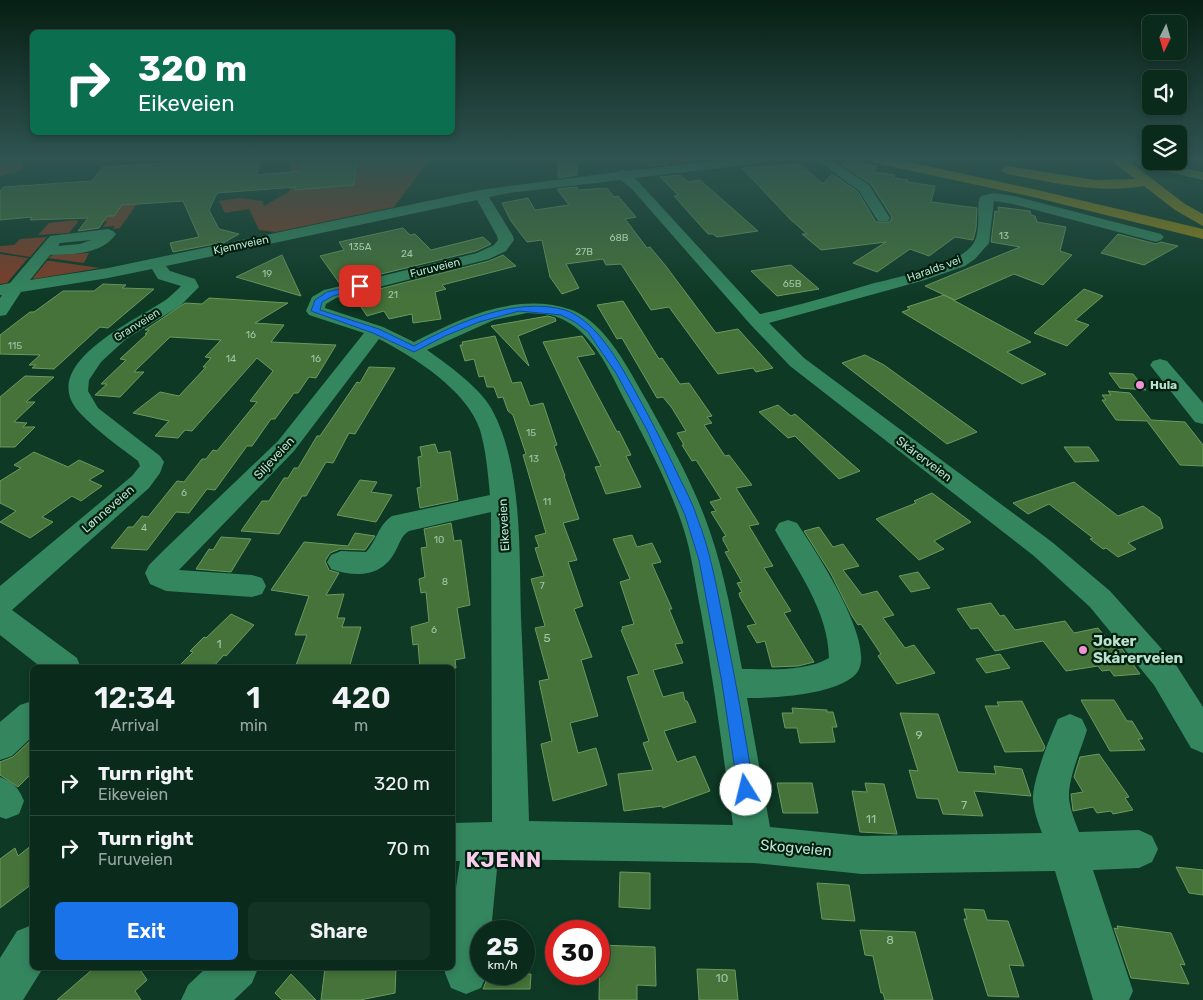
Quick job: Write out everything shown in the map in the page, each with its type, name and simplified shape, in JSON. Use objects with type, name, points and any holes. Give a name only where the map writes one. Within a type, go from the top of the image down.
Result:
[{"type":"highway","points":[[1086,206],[1203,234]]},
{"type":"highway","points":[[1137,206],[1200,217]]},
{"type":"highway","points":[[1179,206],[1200,217]]},
{"type":"highway","points":[[1187,206],[1200,217]]},
{"type":"street","name":"Kjennveien","points":[[7,289],[93,276],[425,206]]},
{"type":"street","name":"Furuveien","points":[[315,311],[318,301],[330,294],[483,256],[500,248],[506,240],[505,236],[487,206]]},
{"type":"street","name":"Skårerveien","points":[[655,206],[776,342],[808,371],[1030,539],[1086,585],[1147,652],[1173,688],[1203,737]]},
{"type":"street","points":[[875,206],[883,218]]},
{"type":"street","name":"Haralds vei","points":[[756,320],[798,312],[938,270],[963,259],[980,246],[985,206]]},
{"type":"street","name":"Haralds vei","points":[[1036,206],[1156,237]]},
{"type":"street","points":[[0,311],[7,289],[45,251]]},
{"type":"street","name":"Granveien","points":[[90,411],[78,391],[79,380],[93,358],[105,346],[174,302],[190,287],[190,283],[164,275],[156,263]]},
{"type":"street","points":[[414,349],[442,334],[519,308],[563,312],[591,330],[621,373],[643,414],[691,515],[705,560],[729,683],[754,844]]},
{"type":"street","name":"Eikeveien","points":[[315,311],[376,331],[414,349],[443,370],[480,407],[491,430],[500,473],[508,639],[466,972]]},
{"type":"street","name":"Siljeveien","points":[[252,586],[166,580],[159,573],[287,445],[319,406],[358,350],[376,331]]},
{"type":"street","points":[[1160,365],[1203,418]]},
{"type":"street","name":"Lønneveien","points":[[0,603],[149,473],[152,462],[90,411]]},
{"type":"street","points":[[341,562],[368,562],[377,558],[382,553],[391,529],[401,523],[502,501]]},
{"type":"street","points":[[729,683],[812,679],[834,673],[845,665],[846,650],[841,631],[811,567],[788,530]]},
{"type":"street","points":[[0,618],[62,665]]},
{"type":"street","points":[[0,744],[30,718]]},
{"type":"street","points":[[1070,730],[1052,787],[1051,799],[1054,816],[1068,851],[1111,991]]},
{"type":"street","name":"Skogveien","points":[[482,841],[754,844],[862,855],[1139,849]]},
{"type":"street","points":[[0,997],[30,949]]},
{"type":"street","points":[[203,1000],[235,970]]},
{"type":"shaded area","points":[[122,206],[136,206],[120,228],[113,229],[115,226],[103,227],[107,222],[104,221],[108,216],[115,215]]},
{"type":"shaded area","points":[[221,206],[395,206],[276,232],[259,230],[249,209],[225,213]]},
{"type":"shaded area","points":[[76,220],[78,222],[69,233],[38,235],[49,223]]},
{"type":"shaded area","points":[[47,237],[30,257],[0,252],[0,246],[14,245],[20,239]]},
{"type":"shaded area","points":[[89,253],[84,263],[48,258],[53,255]]},
{"type":"shaded area","points":[[0,254],[28,258],[7,283],[0,284]]},
{"type":"shaded area","points":[[47,261],[51,261],[100,268],[34,279]]},
{"type":"building","points":[[0,206],[122,206],[114,216],[107,216],[99,228],[78,231],[88,218],[30,220],[32,217],[0,220]]},
{"type":"building","points":[[185,206],[211,206],[209,210],[219,229],[239,234],[225,242],[173,252],[170,243],[199,237]]},
{"type":"building","points":[[503,206],[532,206],[535,210],[564,206],[626,206],[636,217],[625,219],[647,248],[650,247],[665,265],[716,333],[738,329],[773,368],[756,372],[753,368],[718,374],[669,307],[651,310],[621,264],[606,265],[603,259],[566,264],[579,288],[562,294],[550,277],[542,240],[527,242],[511,221]]},
{"type":"building","points":[[683,206],[729,206],[758,231],[717,237],[713,234],[708,234]]},
{"type":"building","points":[[777,206],[866,206],[876,222],[890,222],[892,217],[885,206],[959,206],[977,208],[973,240],[955,237],[929,256],[910,249],[877,272],[853,263],[886,242],[821,250],[802,234],[807,234]]},
{"type":"building","points":[[998,207],[1030,211],[1031,215],[1035,216],[1037,222],[1066,227],[1060,251],[1072,255],[1043,285],[1014,274],[955,300],[925,286],[1020,247],[991,242],[995,211],[999,212]]},
{"type":"building","points":[[403,228],[410,235],[415,234],[431,250],[483,237],[491,244],[476,251],[340,284],[320,256],[344,250],[339,242]]},
{"type":"building","points":[[1118,234],[1156,244],[1161,242],[1178,246],[1144,265],[1101,253]]},
{"type":"building","points":[[282,255],[301,296],[236,277]]},
{"type":"building","points":[[503,255],[516,266],[442,285],[446,289],[435,292],[441,319],[413,323],[412,314],[389,319],[384,311],[367,316],[357,301],[354,305],[348,297],[489,261]]},
{"type":"building","points":[[791,265],[819,289],[777,296],[751,271]]},
{"type":"building","points":[[103,284],[126,285],[122,288],[154,289],[108,328],[100,327],[54,369],[32,368],[36,365],[29,365],[40,355],[0,354],[0,335],[30,312],[34,312],[63,291],[94,291]]},
{"type":"building","points":[[1084,289],[1103,296],[1075,320],[1089,325],[1067,346],[1034,333]]},
{"type":"building","points":[[944,295],[1031,342],[1007,352],[1046,374],[1022,384],[902,312],[910,309],[907,307]]},
{"type":"building","points":[[209,298],[288,303],[255,323],[284,325],[271,342],[336,345],[316,378],[309,377],[298,393],[294,393],[275,419],[271,419],[252,446],[247,446],[215,490],[207,489],[189,513],[176,512],[147,550],[111,548],[128,527],[133,527],[142,516],[148,517],[177,481],[184,482],[202,459],[206,459],[213,450],[217,451],[257,402],[250,401],[273,371],[257,358],[192,431],[185,430],[178,438],[155,436],[169,421],[133,413],[160,392],[179,396],[206,367],[203,367],[211,358],[205,357],[221,340],[170,337],[134,372],[144,372],[120,397],[95,395],[107,384],[101,384],[126,360],[120,359],[147,334],[145,334],[149,330],[145,330],[185,303],[202,304]]},
{"type":"building","points":[[623,301],[659,359],[662,358],[680,384],[689,383],[712,416],[707,417],[712,423],[704,425],[725,456],[729,455],[752,485],[736,488],[759,524],[749,526],[773,566],[764,568],[791,611],[784,613],[814,662],[798,666],[772,667],[765,641],[757,643],[747,626],[756,624],[740,597],[739,593],[742,592],[737,583],[742,582],[725,552],[729,551],[723,540],[723,537],[726,536],[711,512],[716,511],[710,502],[721,499],[696,460],[692,461],[682,445],[684,445],[677,433],[686,431],[672,408],[663,397],[657,398],[622,338],[617,339],[597,305]]},
{"type":"building","points":[[548,316],[555,318],[556,321],[518,336],[529,366],[491,326]]},
{"type":"building","points":[[495,336],[512,383],[521,382],[530,406],[543,403],[557,445],[554,446],[579,519],[563,523],[577,560],[568,562],[583,606],[574,609],[592,657],[581,660],[598,716],[570,723],[578,753],[596,748],[607,785],[553,801],[541,744],[552,741],[539,681],[549,679],[535,628],[545,626],[531,579],[544,576],[535,548],[539,547],[535,536],[546,533],[523,455],[526,454],[513,415],[508,411],[503,397],[498,398],[494,387],[487,387],[484,376],[479,377],[474,359],[465,361],[460,345],[463,345],[462,342]]},
{"type":"building","points":[[582,336],[595,354],[577,357],[631,455],[626,456],[641,487],[606,494],[595,467],[601,466],[543,342]]},
{"type":"building","points":[[865,355],[884,365],[977,432],[947,444],[842,363]]},
{"type":"building","points":[[369,367],[395,368],[355,434],[349,433],[333,463],[326,462],[306,496],[302,496],[279,534],[241,531],[262,501],[269,501],[284,478],[288,478],[294,468],[298,468],[317,436],[320,436],[357,382],[360,383]]},
{"type":"building","points":[[1109,373],[1133,374],[1146,390],[1120,388]]},
{"type":"building","points":[[25,376],[54,377],[26,402],[35,402],[14,422],[27,423],[23,427],[35,427],[15,447],[0,447],[0,397]]},
{"type":"building","points":[[1108,391],[1130,393],[1151,420],[1185,422],[1203,445],[1203,466],[1180,465],[1147,421],[1116,420],[1102,400],[1106,400],[1102,395],[1111,395]]},
{"type":"building","points":[[778,405],[791,416],[795,414],[860,471],[839,479],[795,436],[788,438],[759,412]]},
{"type":"building","points":[[435,444],[438,453],[450,451],[458,500],[420,508],[417,488],[421,487],[418,457],[422,456],[420,447]]},
{"type":"building","points":[[1064,447],[1089,447],[1099,461],[1075,462]]},
{"type":"building","points":[[34,452],[68,467],[79,460],[104,471],[89,480],[102,486],[81,501],[72,496],[42,517],[53,522],[30,538],[0,522],[16,511],[0,503],[0,481],[21,468],[14,465]]},
{"type":"building","points":[[360,480],[377,482],[371,492],[392,495],[376,522],[337,515]]},
{"type":"building","points":[[1074,482],[1118,516],[1143,506],[1160,518],[1163,528],[1128,543],[1136,549],[1118,557],[1106,548],[1103,549],[1090,539],[1093,538],[1049,504],[1028,514],[1013,503]]},
{"type":"building","points":[[932,493],[971,522],[934,541],[944,549],[919,560],[876,519],[916,503],[914,501]]},
{"type":"building","points":[[451,523],[454,541],[461,540],[470,605],[457,608],[465,658],[455,660],[456,668],[455,665],[420,665],[418,644],[413,645],[411,627],[429,622],[426,592],[421,593],[419,579],[425,577],[421,548],[427,547],[424,529]]},
{"type":"building","points":[[819,527],[833,547],[843,544],[859,566],[843,570],[862,595],[877,591],[894,615],[883,618],[905,648],[914,645],[935,673],[897,684],[878,656],[881,654],[861,624],[858,625],[852,616],[831,574],[804,531]]},
{"type":"building","points":[[355,533],[375,536],[365,550],[340,549],[330,553],[325,561],[329,570],[339,573],[326,595],[344,594],[337,618],[345,618],[342,627],[361,627],[350,665],[296,665],[307,635],[295,635],[309,596],[271,590],[304,542],[348,546]]},
{"type":"building","points":[[632,535],[637,547],[652,543],[661,562],[652,564],[672,609],[669,609],[683,643],[675,644],[683,663],[653,670],[663,697],[683,692],[685,701],[687,701],[696,722],[664,731],[677,762],[695,756],[710,791],[663,808],[662,806],[624,811],[618,774],[653,770],[643,743],[649,741],[627,677],[639,674],[621,630],[623,629],[622,627],[634,624],[620,582],[630,579],[613,539]]},
{"type":"building","points":[[221,537],[251,539],[231,572],[196,569],[209,549],[213,550]]},
{"type":"building","points":[[918,572],[930,588],[911,592],[899,576]]},
{"type":"building","points":[[991,603],[1000,616],[1004,615],[1015,630],[1065,621],[1074,633],[1098,628],[1116,650],[1122,649],[1140,674],[1114,676],[1110,670],[1102,671],[1098,666],[1066,671],[1043,641],[995,651],[978,628],[971,629],[957,609]]},
{"type":"building","points":[[231,614],[254,625],[226,656],[224,655],[215,665],[180,665],[193,652],[190,651],[204,637],[206,638]]},
{"type":"building","points":[[1000,654],[1010,668],[986,673],[976,659]]},
{"type":"building","points":[[1081,700],[1114,700],[1127,721],[1132,721],[1143,739],[1138,739],[1145,750],[1110,751]]},
{"type":"building","points":[[1022,701],[1045,747],[1043,751],[1005,752],[985,706],[999,706],[997,702]]},
{"type":"building","points":[[792,708],[833,712],[837,727],[832,727],[835,742],[800,743],[797,728],[785,728],[782,713],[793,713]]},
{"type":"building","points":[[900,713],[938,714],[958,772],[996,774],[994,766],[1022,769],[1031,796],[974,791],[983,816],[943,814],[938,799],[917,798],[909,770],[918,771]]},
{"type":"building","points":[[30,741],[30,775],[18,787],[0,775],[0,762],[13,757]]},
{"type":"building","points":[[1099,754],[1129,797],[1125,798],[1133,810],[1113,814],[1111,811],[1097,813],[1093,807],[1073,811],[1071,794],[1083,792],[1074,777],[1080,757]]},
{"type":"building","points":[[777,783],[812,783],[818,813],[783,813]]},
{"type":"building","points":[[865,783],[884,784],[897,834],[860,832],[852,791],[867,792]]},
{"type":"building","points":[[30,847],[30,886],[0,908],[0,859],[15,848],[18,856]]},
{"type":"building","points":[[1176,867],[1203,870],[1203,895],[1189,893]]},
{"type":"building","points":[[620,872],[650,873],[650,909],[619,907]]},
{"type":"building","points":[[817,883],[849,885],[855,921],[822,919]]},
{"type":"building","points":[[964,909],[984,910],[987,920],[1008,921],[1024,966],[1009,965],[1019,997],[988,996],[964,919],[967,919]]},
{"type":"building","points":[[1117,926],[1171,933],[1185,965],[1180,964],[1189,984],[1131,978],[1114,928],[1118,929]]},
{"type":"building","points":[[860,930],[915,932],[933,1000],[885,1000],[883,993],[881,993],[873,956],[865,955]]},
{"type":"building","points":[[610,945],[655,947],[656,986],[637,985],[637,1000],[599,1000],[599,985],[610,985]]},
{"type":"building","points":[[697,969],[735,970],[738,1000],[699,1000]]},
{"type":"building","points":[[92,970],[140,970],[147,980],[135,991],[141,1000],[57,1000]]},
{"type":"building","points":[[325,970],[396,970],[395,993],[360,1000],[321,1000]]},
{"type":"building","points":[[291,974],[316,1000],[282,1000],[275,993]]},
{"type":"building","points":[[485,985],[530,985],[530,989],[483,989]]},
{"type":"place","name":"Hula","points":[[1140,385]]},
{"type":"place","name":"Joker Skårerveien","points":[[1083,650]]},
{"type":"district","name":"KJENN","points":[[504,859]]},
{"type":"route","points":[[360,286],[330,294],[318,301],[315,311],[376,331],[414,349],[442,334],[519,308],[563,312],[591,330],[621,373],[652,430],[691,515],[705,560],[729,683],[746,790]]}]
